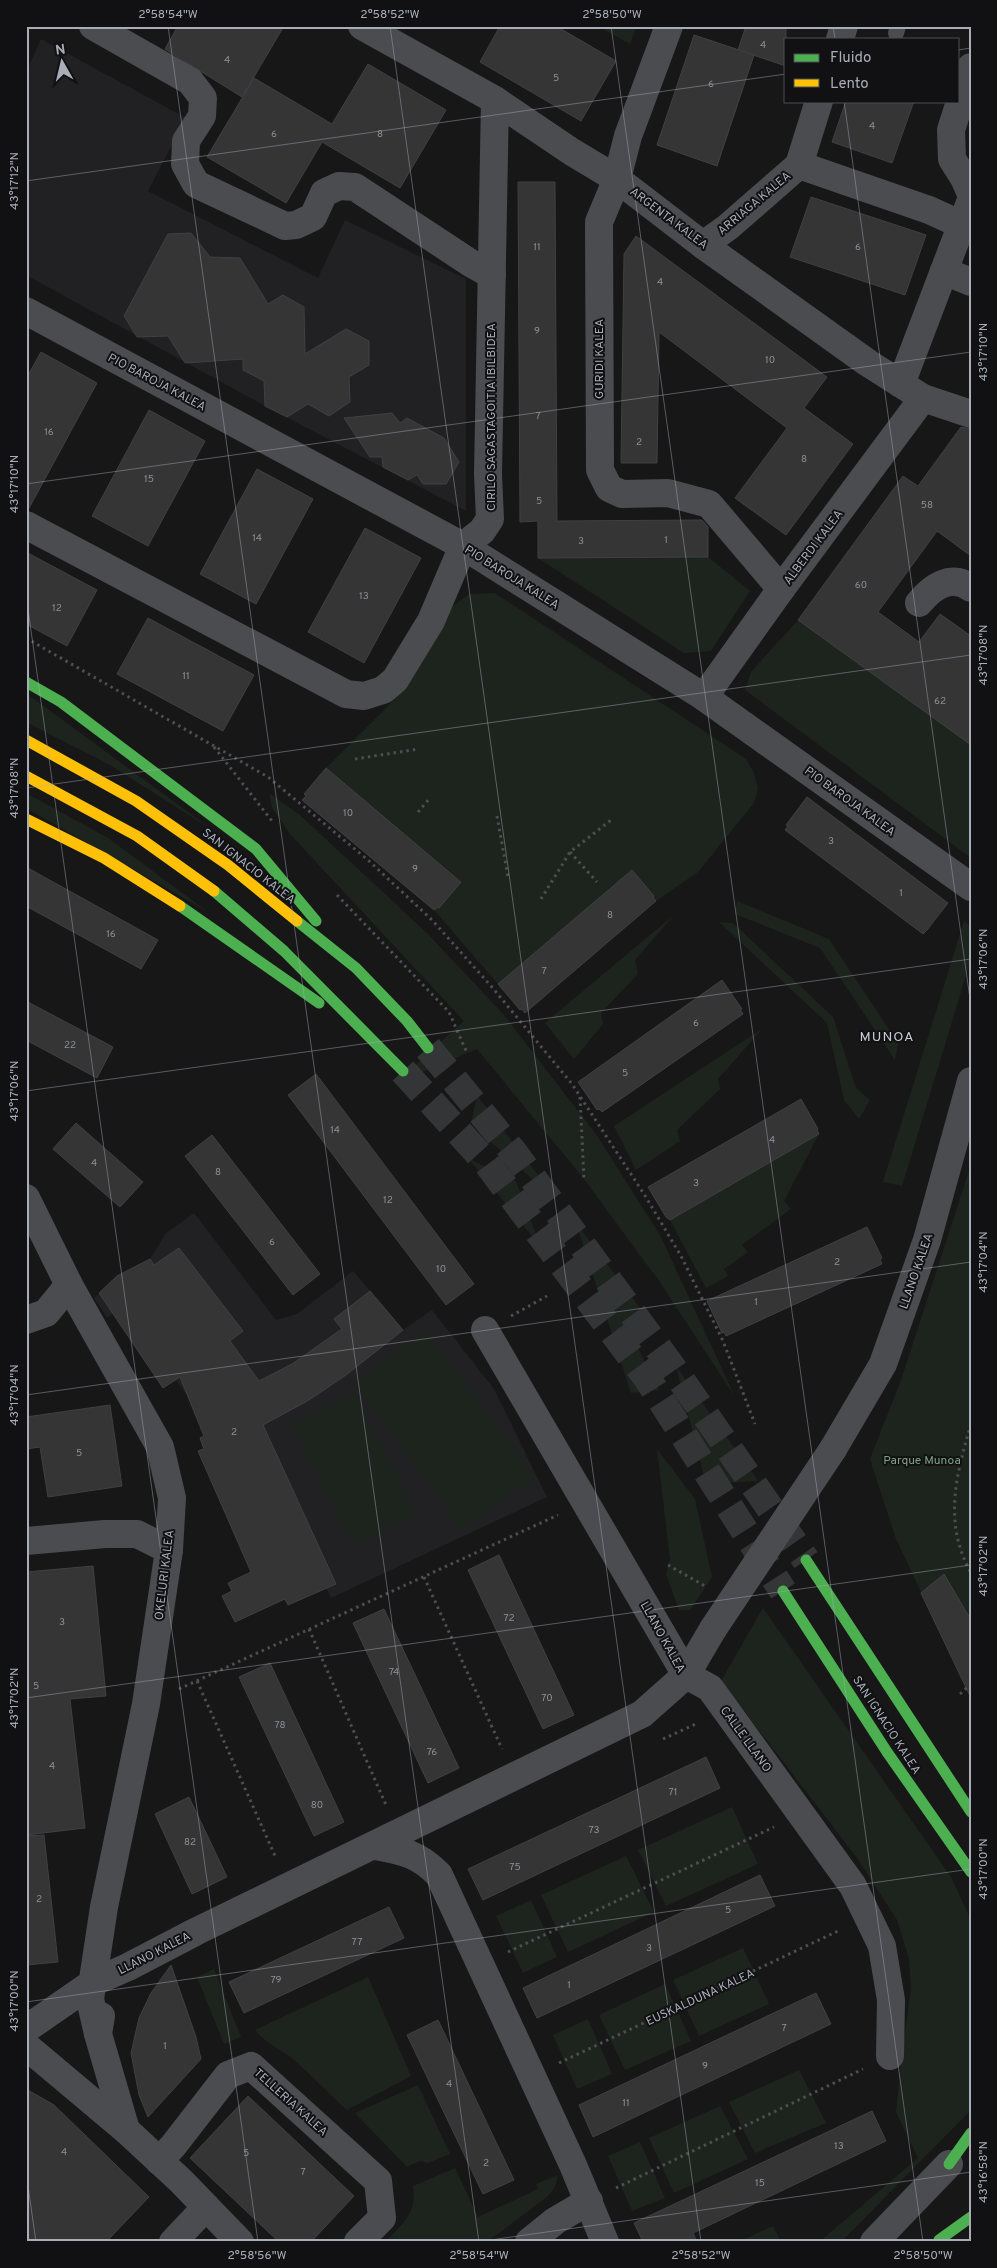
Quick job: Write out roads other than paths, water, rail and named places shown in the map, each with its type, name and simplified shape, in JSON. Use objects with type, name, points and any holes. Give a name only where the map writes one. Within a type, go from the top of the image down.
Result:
[{"type":"main road","points":[[26,682],[61,702],[256,849],[356,968]]},
{"type":"main road","name":"SAN IGNACIO KALEA","points":[[26,740],[136,800],[228,865],[356,968],[407,1021],[428,1048]]},
{"type":"main road","points":[[26,776],[151,846],[205,884],[250,920],[314,978],[403,1070]]},
{"type":"main road","points":[[26,819],[104,858],[208,924],[378,1045]]},
{"type":"main road","name":"SAN IGNACIO KALEA","points":[[806,1560],[971,1812]]},
{"type":"main road","name":"SAN IGNACIO KALEA","points":[[783,1591],[887,1752],[971,1872]]},
{"type":"main road","points":[[949,2164],[971,2133]]},
{"type":"main road","points":[[939,2241],[971,2217]]},
{"type":"main road","points":[[939,2241],[971,2227]]},
{"type":"street","points":[[93,26],[190,81],[203,98],[202,116],[186,141],[185,164],[196,184],[285,226],[296,225],[313,218],[324,193],[339,186],[355,188],[492,275]]},
{"type":"street","name":"ARGENTA KALEA","points":[[362,26],[495,100],[572,152],[617,179],[703,245],[868,363],[912,391],[971,414]]},
{"type":"street","name":"GURIDI KALEA","points":[[669,26],[628,136],[617,179],[599,222],[600,470],[609,488],[622,494],[668,493],[709,504],[781,589]]},
{"type":"street","points":[[840,38],[844,26]]},
{"type":"street","points":[[960,102],[971,67]]},
{"type":"street","name":"CIRILO SAGASTAGOITIA IBILBIDEA","points":[[26,525],[346,694],[364,696],[383,690],[395,680],[431,621],[463,546],[482,531],[490,519],[488,474],[495,100]]},
{"type":"street","name":"ARRIAGA KALEA","points":[[703,245],[728,227],[799,164],[820,102]]},
{"type":"street","points":[[960,102],[951,130],[952,159],[971,194]]},
{"type":"street","points":[[572,152],[597,152],[628,136]]},
{"type":"street","name":"ALBERDI KALEA","points":[[704,697],[781,589],[912,391],[944,271],[966,212],[929,210],[799,164]]},
{"type":"street","points":[[944,271],[971,282]]},
{"type":"street","name":"PIO BAROJA KALEA","points":[[26,311],[463,546],[704,697],[971,887]]},
{"type":"street","points":[[919,603],[930,590],[941,583],[954,581],[971,588]]},
{"type":"street","name":"LLANO KALEA","points":[[26,2029],[94,1982],[642,1714],[686,1675],[713,1629],[833,1449],[883,1364],[927,1240],[971,1080]]},
{"type":"street","name":"OKELURI KALEA","points":[[26,1198],[69,1285],[160,1447],[172,1498],[169,1550],[146,1704],[104,1907],[90,1999],[98,2034]]},
{"type":"street","points":[[26,1320],[46,1313],[69,1285]]},
{"type":"street","name":"LLANO KALEA","points":[[485,1330],[686,1675]]},
{"type":"street","points":[[26,1541],[105,1534],[137,1534],[169,1550]]},
{"type":"street","name":"CALLE LLANO","points":[[686,1675],[710,1688],[853,1886],[882,1946],[890,2000],[890,2056]]},
{"type":"street","points":[[375,1846],[401,1850],[428,1863],[439,1875],[589,2201],[605,2242]]},
{"type":"street","points":[[126,2130],[98,2034],[100,2018],[114,1987],[128,1967]]},
{"type":"street","points":[[26,2046],[126,2130],[240,2242]]},
{"type":"street","name":"TELLERIA KALEA","points":[[159,2161],[228,2076],[252,2066],[378,2181],[382,2218],[358,2242]]},
{"type":"street","points":[[874,2242],[949,2164]]},
{"type":"street","points":[[529,2242],[555,2221],[589,2201]]},
{"type":"street","points":[[174,2242],[206,2207]]},
{"type":"tunnel","points":[[428,1048],[515,1154],[672,1367],[806,1560]]},
{"type":"tunnel","points":[[403,1071],[487,1163],[647,1378],[783,1591]]},
{"type":"district","name":"MUNOA","points":[[887,1036]]},
{"type":"park label","name":"Parque Munoa","points":[[922,1460]]}]
